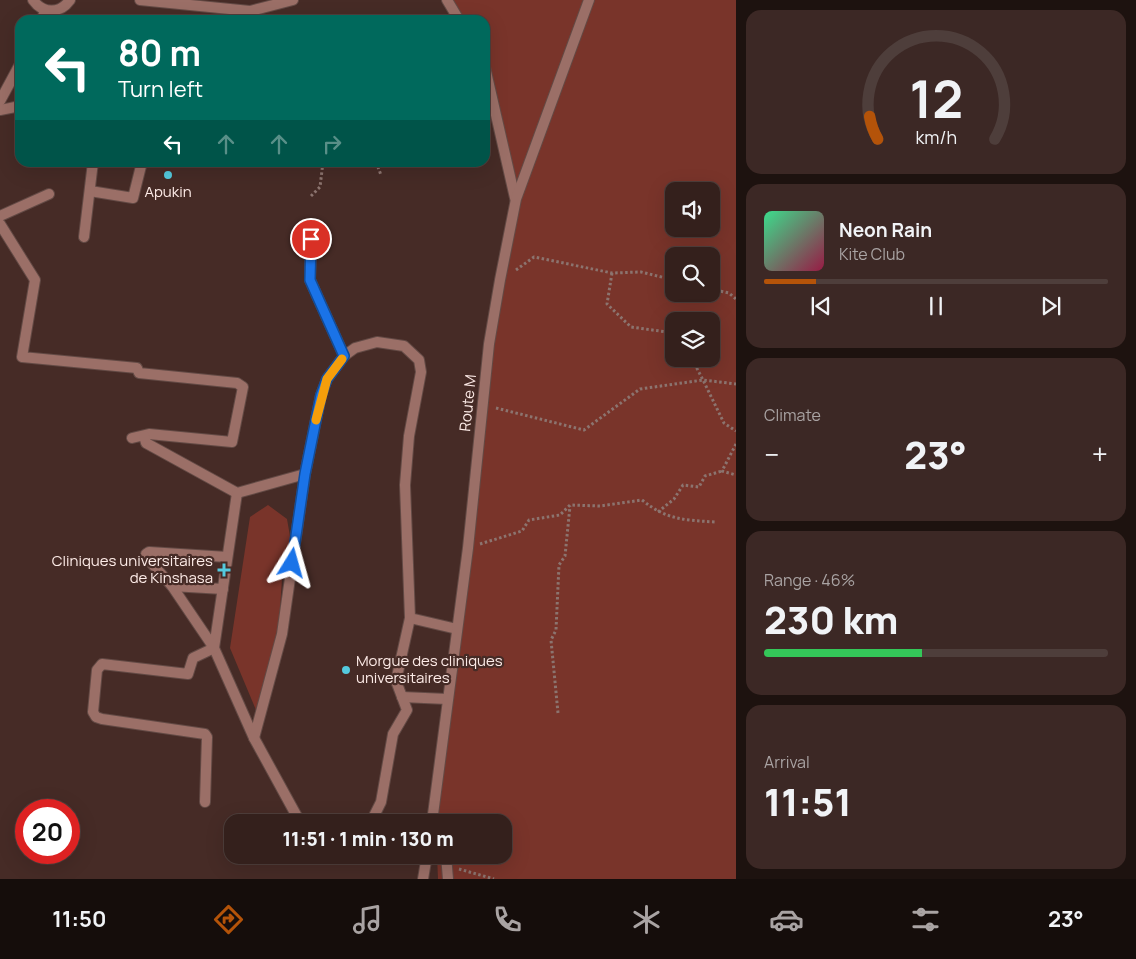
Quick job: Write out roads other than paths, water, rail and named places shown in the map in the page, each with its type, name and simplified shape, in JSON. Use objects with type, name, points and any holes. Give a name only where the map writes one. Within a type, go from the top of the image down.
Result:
[{"type":"lane","points":[[33,0],[44,15],[57,10],[70,0]]},
{"type":"lane","points":[[140,0],[247,15],[293,0]]},
{"type":"lane","points":[[447,0],[455,15]]},
{"type":"lane","name":"Route M","points":[[433,814],[468,548],[483,404],[500,280],[516,199],[589,0]]},
{"type":"lane","points":[[0,100],[15,73]]},
{"type":"lane","points":[[490,88],[516,199]]},
{"type":"lane","points":[[0,110],[15,107]]},
{"type":"lane","points":[[84,237],[92,167]]},
{"type":"lane","points":[[90,191],[134,198],[141,167]]},
{"type":"lane","points":[[0,216],[49,194]]},
{"type":"lane","points":[[0,224],[35,280],[22,356],[137,368],[139,374],[237,384],[243,387],[232,442],[149,434],[132,438]]},
{"type":"lane","points":[[311,239],[310,280],[344,356]]},
{"type":"lane","points":[[254,738],[282,634],[305,474],[321,395],[327,379],[344,356],[364,344],[390,342],[404,346],[419,360],[422,372],[409,436],[404,485],[410,618],[396,681],[407,710],[392,734],[382,802],[375,814]]},
{"type":"lane","points":[[144,436],[146,443],[237,493],[305,474]]},
{"type":"lane","points":[[214,648],[237,493]]},
{"type":"lane","points":[[226,557],[149,552],[146,557],[172,586],[214,648],[254,738],[296,814]]},
{"type":"lane","points":[[172,586],[223,589]]},
{"type":"lane","points":[[410,618],[457,629]]},
{"type":"lane","points":[[205,802],[207,737],[205,734],[102,720],[96,717],[93,712],[98,666],[102,664],[188,674],[193,658],[214,648]]},
{"type":"lane","points":[[402,697],[447,699]]},
{"type":"lane","points":[[436,799],[439,814]]},
{"type":"lane","points":[[423,879],[426,864]]},
{"type":"lane","points":[[448,864],[448,879]]},
{"type":"place","name":"Apukin","points":[[168,175]]},
{"type":"place","name":"Cliniques universitaires de Kinshasa","points":[[224,570]]},
{"type":"place","name":"Morgue des cliniques universitaires","points":[[346,670]]}]
